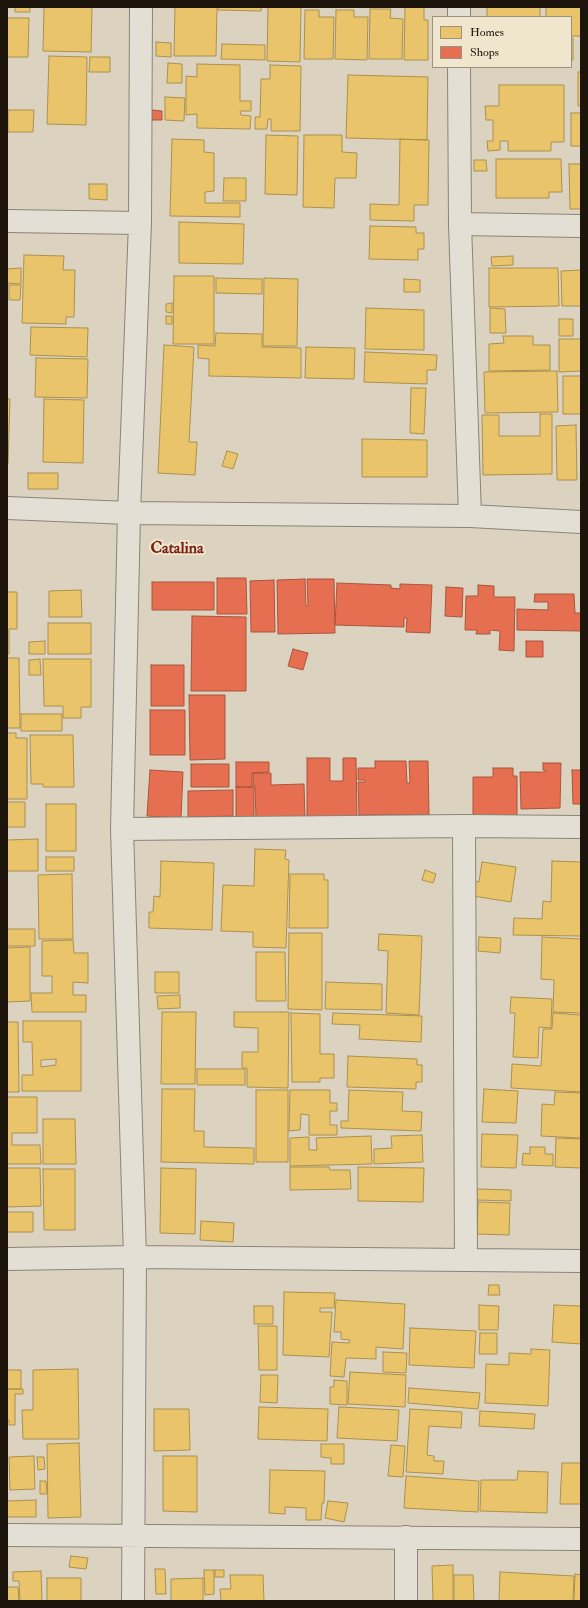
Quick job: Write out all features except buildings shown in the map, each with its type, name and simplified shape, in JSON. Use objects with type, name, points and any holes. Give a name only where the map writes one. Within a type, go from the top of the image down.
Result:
[{"type":"street","points":[[133,1601],[135,1257],[122,829],[129,513],[140,223],[141,7]]},
{"type":"street","points":[[459,68],[460,224],[470,516]]},
{"type":"street","points":[[7,220],[140,223]]},
{"type":"street","points":[[460,224],[581,226]]},
{"type":"street","points":[[7,508],[129,513],[470,516],[581,522]]},
{"type":"street","points":[[122,829],[464,826],[581,827]]},
{"type":"street","points":[[464,826],[466,1260]]},
{"type":"street","points":[[7,1259],[135,1257],[581,1261]]},
{"type":"street","points":[[7,1535],[581,1539]]},
{"type":"street","points":[[406,1537],[406,1601]]},
{"type":"district","name":"Catalina","points":[[177,550]]}]
